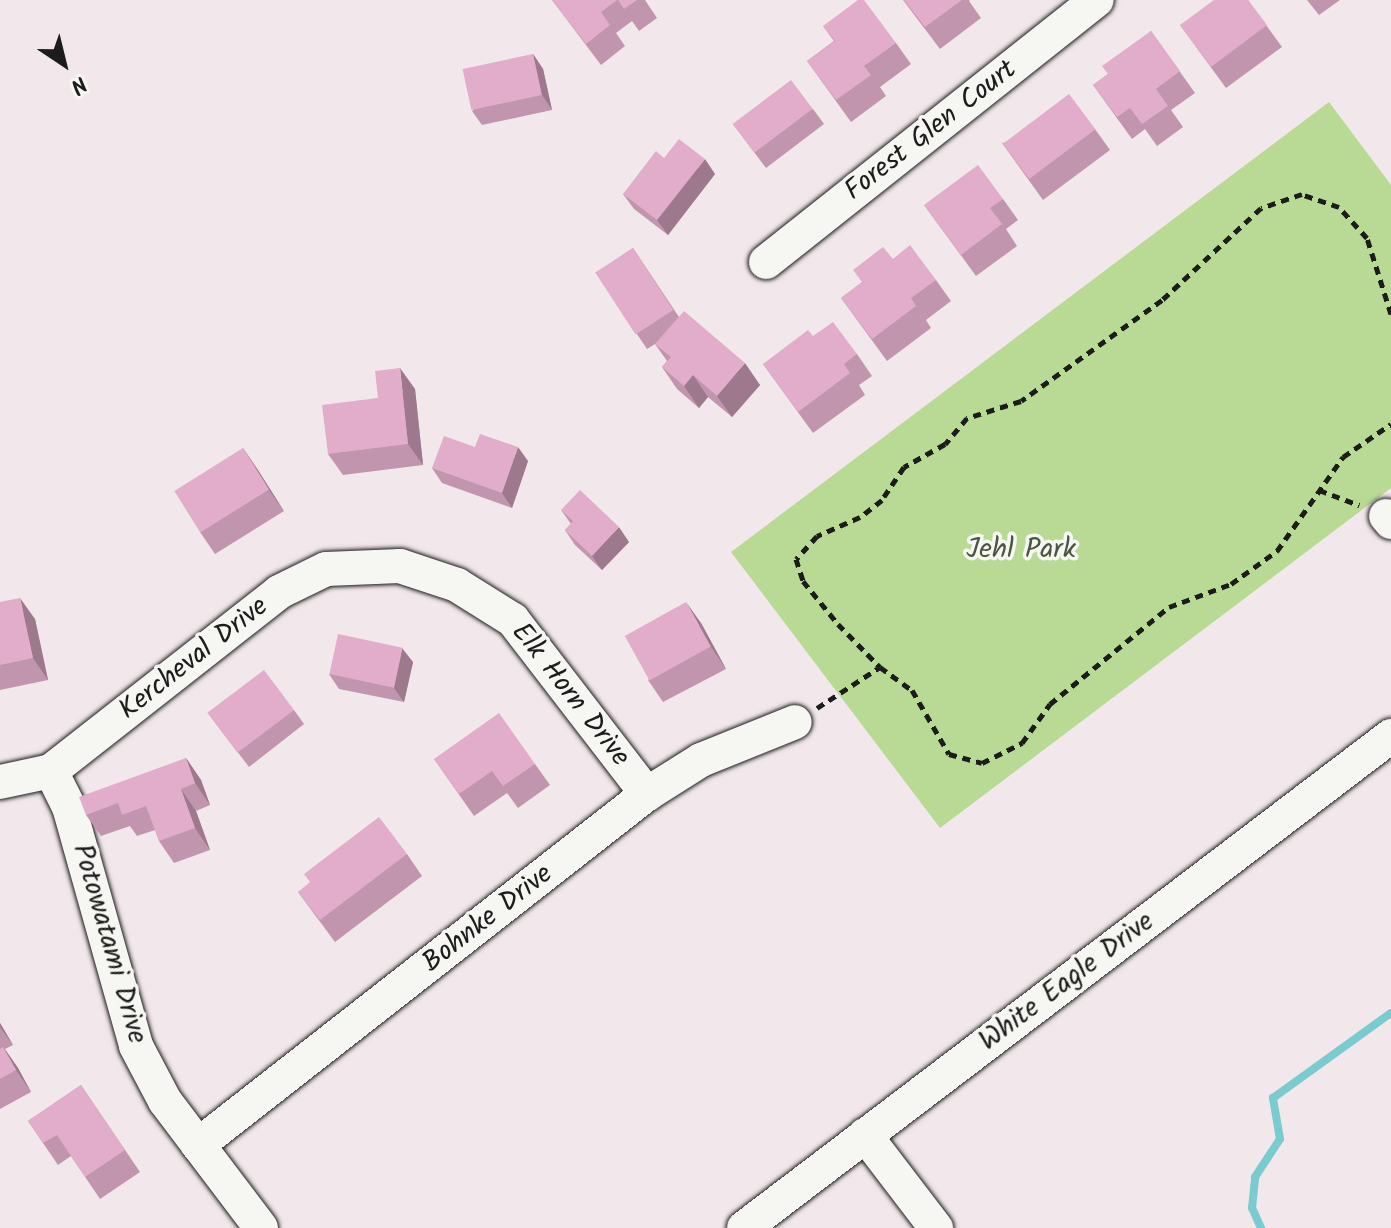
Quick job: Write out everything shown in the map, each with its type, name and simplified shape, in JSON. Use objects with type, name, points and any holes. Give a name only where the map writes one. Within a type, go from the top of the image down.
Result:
[{"type":"street","name":"Forest Glen Court","points":[[766,262],[1097,0]]},
{"type":"street","name":"Kercheval Drive","points":[[0,782],[51,771],[279,592],[326,569],[400,566]]},
{"type":"street","name":"Elk Horn Drive","points":[[400,566],[457,585],[513,620],[647,794]]},
{"type":"street","name":"Bohnke Drive","points":[[198,1145],[647,794],[701,760],[795,722]]},
{"type":"street","name":"White Eagle Drive","points":[[744,1228],[1391,736]]},
{"type":"street","name":"Potowatami Drive","points":[[51,771],[69,807],[136,1046],[165,1101],[261,1228]]},
{"type":"street","points":[[865,1135],[936,1228]]},
{"type":"path","points":[[1391,314],[1367,238],[1339,207],[1302,194],[1261,208],[1162,300],[1021,401],[967,418],[945,444],[904,467],[882,500],[860,517],[817,536],[796,559],[803,581],[880,667],[912,690],[949,754],[982,763],[1022,743],[1050,704],[1169,607],[1231,584],[1277,551],[1343,457],[1391,424]]},
{"type":"path","points":[[1319,490],[1388,519]]},
{"type":"path","points":[[795,722],[880,667]]},
{"type":"green space","name":"Jehl Park","points":[[1329,102],[1391,185],[1391,488],[940,828],[731,552]]},
{"type":"building","points":[[552,0],[617,0],[601,12],[610,25],[586,44]]},
{"type":"building","points":[[618,0],[637,0],[624,9]]},
{"type":"building","points":[[858,0],[864,0],[896,43],[864,66],[871,75],[836,100],[807,61],[835,41],[823,26]]},
{"type":"building","points":[[904,0],[962,0],[925,27]]},
{"type":"building","points":[[1214,0],[1248,0],[1267,25],[1211,67],[1180,25]]},
{"type":"building","points":[[1151,31],[1180,71],[1156,89],[1168,106],[1142,124],[1130,108],[1117,117],[1093,85],[1108,74],[1102,66]]},
{"type":"building","points":[[533,54],[542,95],[471,110],[463,69]]},
{"type":"building","points":[[791,80],[813,109],[754,153],[733,124]]},
{"type":"building","points":[[1069,94],[1095,129],[1029,179],[1003,144]]},
{"type":"building","points":[[679,139],[705,159],[657,220],[623,194],[656,151],[664,158]]},
{"type":"building","points":[[978,165],[1003,199],[990,208],[1002,224],[961,255],[924,205]]},
{"type":"building","points":[[910,245],[936,280],[911,298],[916,306],[872,339],[841,298],[862,282],[853,270],[883,247],[893,259]]},
{"type":"building","points":[[633,248],[673,310],[636,335],[595,273]]},
{"type":"building","points":[[684,311],[745,363],[717,396],[693,375],[684,386],[662,367],[671,357],[655,344]]},
{"type":"building","points":[[833,322],[857,354],[844,364],[850,373],[798,412],[763,364],[808,330],[813,336]]},
{"type":"building","points":[[400,368],[408,444],[328,454],[322,405],[378,398],[375,371]]},
{"type":"building","points":[[480,434],[518,447],[502,493],[432,468],[444,436],[475,447]]},
{"type":"building","points":[[243,448],[269,490],[200,532],[174,491]]},
{"type":"building","points":[[580,490],[619,527],[592,556],[565,530],[573,521],[561,510]]},
{"type":"building","points":[[20,598],[33,658],[0,665],[0,602]]},
{"type":"building","points":[[686,602],[711,647],[650,681],[625,636]]},
{"type":"building","points":[[338,634],[403,648],[394,688],[329,674]]},
{"type":"building","points":[[264,670],[294,710],[237,753],[207,713]]},
{"type":"building","points":[[499,713],[535,764],[503,786],[492,771],[459,794],[434,759]]},
{"type":"building","points":[[186,758],[195,783],[181,789],[195,828],[159,841],[146,806],[122,815],[118,803],[86,815],[79,797]]},
{"type":"building","points":[[379,817],[407,854],[320,920],[298,892],[310,882],[304,874]]},
{"type":"building","points":[[3,1047],[16,1070],[0,1079],[0,1049]]},
{"type":"building","points":[[81,1085],[125,1150],[85,1177],[57,1135],[43,1143],[28,1121]]},
{"type":"waterway","points":[[1261,1228],[1252,1208],[1255,1177],[1280,1139],[1273,1098],[1391,1013]]}]
